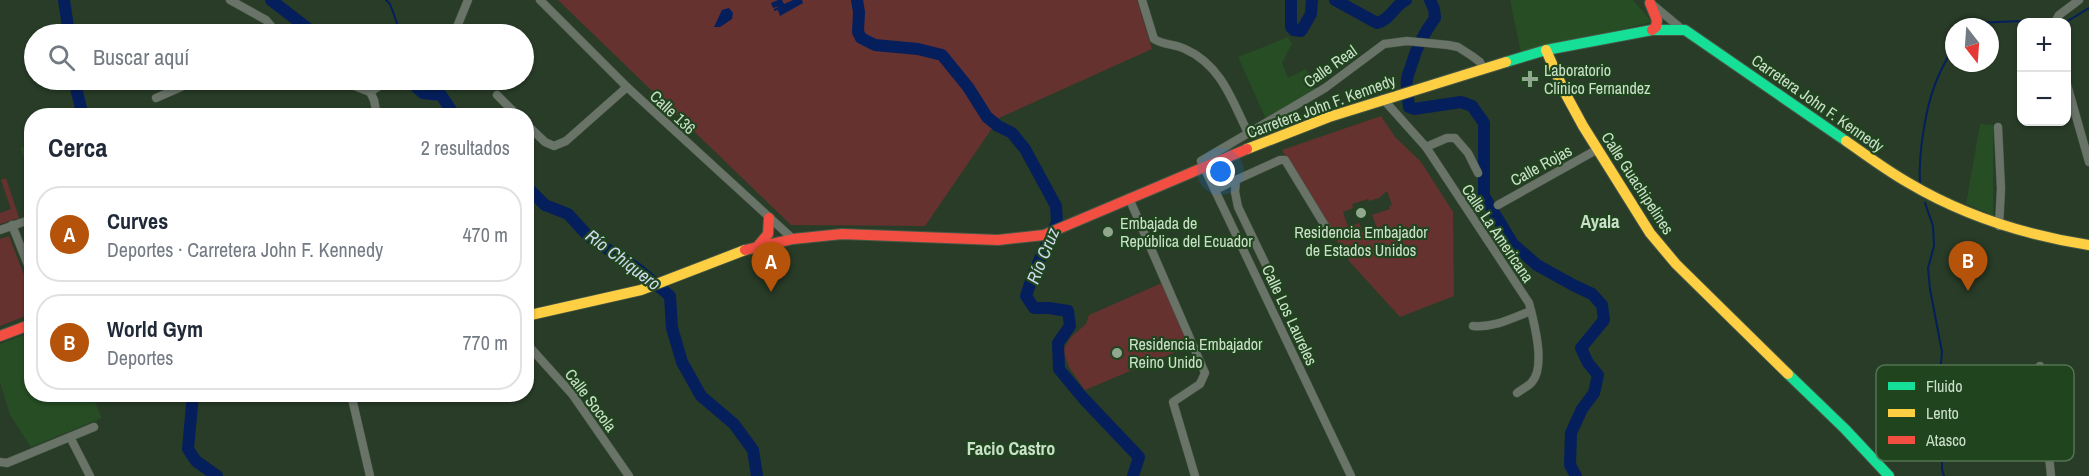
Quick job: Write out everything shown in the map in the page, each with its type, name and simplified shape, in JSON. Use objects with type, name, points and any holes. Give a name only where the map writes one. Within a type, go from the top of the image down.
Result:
[{"type":"main road","points":[[1648,1],[1657,20],[1656,27],[1652,30]]},
{"type":"main road","name":"Carretera John F. Kennedy","points":[[534,314],[640,290],[719,258],[758,246],[793,239],[842,234],[998,240],[1044,235],[1203,166],[1318,121],[1383,99],[1546,50],[1652,30],[1685,30],[1905,181],[1937,200],[1999,226],[2056,240],[2089,245]]},
{"type":"main road","name":"Calle Guachipelines","points":[[1546,50],[1564,91],[1650,233],[1676,264],[1845,429],[1889,476]]},
{"type":"main road","points":[[758,246],[767,237],[769,218]]},
{"type":"main road","points":[[0,336],[24,327]]},
{"type":"street","points":[[230,0],[269,24]]},
{"type":"street","points":[[458,24],[468,0]]},
{"type":"street","name":"Calle 136","points":[[540,0],[627,87],[793,239]]},
{"type":"street","points":[[1142,0],[1154,39],[1184,48],[1199,56],[1212,67],[1221,78],[1248,133]]},
{"type":"street","points":[[2057,18],[2079,0]]},
{"type":"street","points":[[1648,1],[1685,30]]},
{"type":"street","name":"Calle Real","points":[[1203,166],[1201,160],[1325,88],[1384,44],[1393,42],[1458,47],[1480,62],[1483,69]]},
{"type":"street","points":[[534,132],[545,142],[554,146],[566,141],[627,87]]},
{"type":"street","points":[[156,98],[174,90]]},
{"type":"street","points":[[365,90],[370,92],[376,108]]},
{"type":"street","points":[[497,95],[510,108]]},
{"type":"street","points":[[2071,96],[2089,162]]},
{"type":"street","name":"Calle La Americana","points":[[1383,99],[1426,147],[1528,303],[1538,351],[1538,372],[1533,382],[1517,393]]},
{"type":"street","points":[[1998,127],[2001,189],[1999,226]]},
{"type":"street","points":[[1426,147],[1447,138],[1455,138],[1468,153],[1478,173]]},
{"type":"street","name":"Calle Rojas","points":[[1498,205],[1598,149]]},
{"type":"street","points":[[1215,190],[1280,160],[1286,160],[1327,229]]},
{"type":"street","name":"Calle Los Laureles","points":[[1203,166],[1351,476]]},
{"type":"street","points":[[1236,180],[1235,192],[1238,207],[1278,290]]},
{"type":"street","points":[[1129,198],[1205,373],[1200,384],[1173,402],[1195,476]]},
{"type":"street","points":[[0,230],[24,221]]},
{"type":"street","points":[[12,225],[24,255]]},
{"type":"street","points":[[1473,326],[1485,327],[1498,324],[1531,311]]},
{"type":"street","name":"Calle Socola","points":[[534,352],[572,394],[629,476]]},
{"type":"street","points":[[353,402],[370,476]]},
{"type":"street","points":[[0,462],[7,463],[94,427]]},
{"type":"street","points":[[70,437],[90,476]]},
{"type":"street","points":[[2050,461],[2051,476]]},
{"type":"shaded area","points":[[558,0],[1137,0],[1152,49],[999,118],[925,226],[791,225]]},
{"type":"shaded area","points":[[1510,0],[1633,0],[1652,22],[1521,53]]},
{"type":"shaded area","points":[[1288,37],[1292,43],[1282,63],[1288,78],[1306,69],[1316,91],[1266,119],[1238,57]]},
{"type":"shaded area","points":[[1381,116],[1395,137],[1421,162],[1453,212],[1454,296],[1400,317],[1350,262],[1282,150]],"holes":[[[1387,191],[1392,205],[1389,206],[1390,209],[1372,215],[1377,228],[1387,225],[1390,236],[1382,240],[1379,231],[1370,234],[1368,231],[1363,233],[1359,223],[1348,227],[1343,212],[1353,208],[1352,204],[1379,198]]]},
{"type":"shaded area","points":[[1980,124],[1993,125],[1993,215],[1966,204]]},
{"type":"shaded area","points":[[24,147],[24,159],[20,148]]},
{"type":"shaded area","points":[[6,178],[19,218],[0,224],[0,213],[11,209],[1,180]]},
{"type":"shaded area","points":[[9,236],[24,275],[24,317],[0,326],[0,239]]},
{"type":"shaded area","points":[[1162,283],[1190,346],[1085,390],[1069,367],[1063,350],[1071,337],[1086,324],[1089,315]]},
{"type":"shaded area","points":[[24,335],[24,402],[95,402],[102,418],[31,447],[10,415],[0,382],[0,344]]},
{"type":"water","points":[[782,0],[784,4],[793,0],[802,0],[803,3],[780,16],[778,10],[774,11],[774,9],[780,6],[773,8],[771,3]]},
{"type":"water","points":[[729,8],[733,13],[732,19],[720,27],[714,27],[722,10]]},
{"type":"waterway","points":[[64,0],[68,24]]},
{"type":"waterway","name":"Río Chiquero","points":[[271,0],[302,24]]},
{"type":"waterway","points":[[386,0],[390,4],[397,24]]},
{"type":"waterway","name":"Río Cruz","points":[[857,0],[858,32],[861,38],[875,45],[918,49],[942,55],[968,87],[987,117],[1012,133],[1025,149],[1056,206],[1057,222],[1034,272],[1026,296],[1034,308],[1068,311],[1070,326],[1058,343],[1059,369],[1139,457],[1133,476]]},
{"type":"waterway","points":[[1291,0],[1291,27],[1301,31],[1311,14],[1312,0]]},
{"type":"waterway","points":[[1335,0],[1377,23],[1385,19],[1406,0]]},
{"type":"waterway","points":[[1407,87],[1407,77],[1416,51],[1435,18],[1430,0]]},
{"type":"waterway","points":[[2071,19],[2089,8]]},
{"type":"waterway","points":[[1999,22],[2017,21]]},
{"type":"waterway","points":[[1920,184],[1920,158],[1927,113],[1934,86],[1945,62]]},
{"type":"waterway","points":[[76,90],[81,108]]},
{"type":"waterway","name":"Río Chiquero","points":[[420,90],[423,93],[441,95],[450,108]]},
{"type":"waterway","points":[[1408,99],[1409,107],[1414,109],[1461,102],[1472,106],[1484,123],[1484,196],[1513,244],[1537,265],[1592,294],[1602,305],[1604,320],[1581,348],[1588,363],[1598,375],[1594,393],[1582,409],[1571,433],[1570,465],[1576,476]]},
{"type":"waterway","name":"Río Chiquero","points":[[534,194],[545,205],[568,214],[589,237],[638,269],[670,296],[672,328],[682,362],[701,396],[734,424],[753,450],[757,476]]},
{"type":"waterway","points":[[1925,203],[1933,226],[1934,246],[1928,268],[1942,352],[1941,365]]},
{"type":"waterway","points":[[192,402],[188,449],[196,461],[217,476]]},
{"type":"waterway","points":[[1942,461],[1944,476]]},
{"type":"traffic: fast","points":[[1506,62],[1546,50],[1652,30],[1685,30],[1846,141]]},
{"type":"traffic: fast","points":[[1788,374],[1845,429],[1889,476]]},
{"type":"traffic: slow","points":[[1546,50],[1583,126],[1650,233],[1676,264],[1788,374]]},
{"type":"traffic: slow","points":[[1247,149],[1329,117],[1506,62]]},
{"type":"traffic: slow","points":[[1846,141],[1899,177],[1950,205],[2018,230],[2089,245]]},
{"type":"traffic: slow","points":[[534,314],[641,290],[745,250]]},
{"type":"traffic: jam","points":[[1650,3],[1657,20],[1656,27],[1652,30]]},
{"type":"traffic: jam","points":[[745,250],[793,239],[842,234],[998,240],[1044,235],[1247,149]]},
{"type":"traffic: jam","points":[[758,246],[768,234],[769,218]]},
{"type":"traffic: jam","points":[[0,336],[24,327]]},
{"type":"place","name":"Laboratorio Clínico Fernandez","points":[[1530,79]]},
{"type":"place","name":"Residencia Embajador de Estados Unidos","points":[[1361,213]]},
{"type":"place","name":"Embajada de República del Ecuador","points":[[1108,232]]},
{"type":"place","name":"World Gym","points":[[1968,291]]},
{"type":"place","name":"Curves","points":[[771,292]]},
{"type":"place","name":"Residencia Embajador Reino Unido","points":[[1117,353]]},
{"type":"district","name":"Ayala","points":[[1600,222]]},
{"type":"district","name":"Facio Castro","points":[[1011,449]]}]
